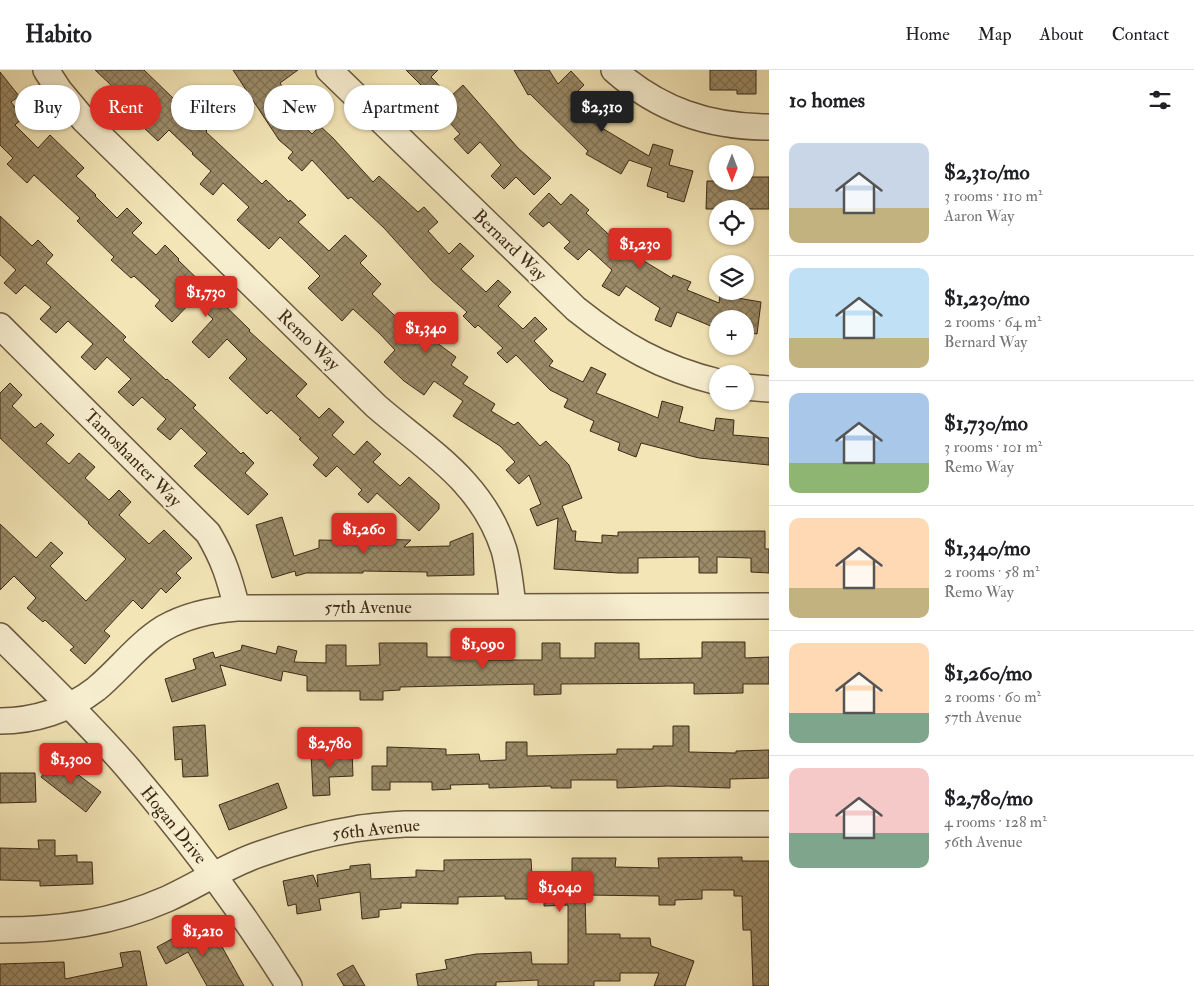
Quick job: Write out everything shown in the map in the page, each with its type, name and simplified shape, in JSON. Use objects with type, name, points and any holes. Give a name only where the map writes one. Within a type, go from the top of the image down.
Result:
[{"type":"street","name":"Remo Way","points":[[46,70],[59,90],[91,127],[376,406],[443,460],[464,481],[482,504],[496,531],[508,569],[513,607]]},
{"type":"street","name":"Bernard Way","points":[[329,70],[576,309],[598,327],[638,353],[668,367],[709,379]]},
{"type":"street","points":[[614,70],[629,83],[658,102],[689,116],[714,123],[769,127]]},
{"type":"street","name":"Tamoshanter Way","points":[[0,326],[208,533],[220,553],[227,570],[237,608]]},
{"type":"street","points":[[754,388],[769,389]]},
{"type":"street","name":"57th Avenue","points":[[0,721],[26,719],[51,713],[70,705],[96,689],[143,644],[164,629],[187,618],[211,610],[237,608],[769,606]]},
{"type":"street","name":"Hogan Drive","points":[[0,636],[70,705],[126,766],[213,874],[266,949],[289,986]]},
{"type":"street","name":"56th Avenue","points":[[0,930],[39,930],[82,925],[128,914],[168,898],[213,874],[258,855],[306,839],[355,829],[405,824],[769,824]]},
{"type":"building","points":[[95,70],[144,70],[159,85],[111,85]]},
{"type":"building","points":[[233,70],[298,70],[280,83],[281,85],[264,85],[264,117],[254,102],[254,85],[243,85]]},
{"type":"building","points":[[406,70],[438,70],[431,77],[439,85],[421,85]]},
{"type":"building","points":[[514,70],[549,70],[558,84],[571,71],[584,85],[574,95],[595,116],[590,121],[649,156],[653,144],[673,150],[669,165],[693,171],[684,202],[667,197],[668,193],[647,186],[652,168],[629,160],[621,174],[586,154],[588,151],[530,94],[528,95]]},
{"type":"building","points":[[710,70],[756,70],[756,94],[737,94],[737,90],[710,90]]},
{"type":"building","points":[[0,72],[15,91],[15,99],[11,102],[15,107],[15,130],[20,130],[38,148],[50,135],[84,168],[76,176],[117,218],[127,208],[142,223],[132,233],[156,255],[165,245],[249,331],[307,384],[296,396],[319,418],[329,408],[344,422],[332,435],[354,455],[367,441],[381,454],[373,462],[400,486],[409,477],[439,504],[439,509],[419,531],[377,493],[368,503],[358,494],[362,490],[337,466],[326,477],[313,465],[319,458],[299,439],[301,438],[271,410],[267,414],[229,378],[247,359],[227,339],[209,358],[192,342],[213,319],[193,300],[172,322],[155,306],[160,300],[134,276],[131,278],[111,260],[114,257],[77,221],[80,218],[34,175],[27,183],[7,164],[13,158],[0,145]]},
{"type":"building","points":[[463,85],[518,148],[551,178],[534,195],[516,177],[504,189],[491,176],[501,165],[480,142],[468,154],[454,139],[460,134],[456,130],[457,91]]},
{"type":"building","points":[[161,86],[171,96],[171,130],[206,130],[262,184],[266,180],[306,215],[298,222],[329,251],[345,235],[367,256],[360,263],[381,284],[372,294],[415,335],[421,328],[456,357],[451,365],[468,377],[463,384],[495,404],[491,411],[514,425],[518,422],[540,446],[546,441],[569,465],[582,498],[562,506],[572,531],[576,531],[575,541],[602,543],[602,535],[618,536],[618,532],[765,531],[765,549],[769,549],[769,573],[751,572],[751,558],[717,557],[717,573],[699,573],[699,557],[638,558],[638,573],[554,569],[558,518],[537,526],[530,509],[541,504],[529,475],[519,484],[506,470],[515,462],[500,446],[453,416],[463,401],[434,381],[424,395],[404,381],[384,362],[395,350],[380,334],[353,309],[342,321],[308,288],[320,276],[280,237],[269,249],[237,220],[249,207],[223,183],[213,195],[200,184],[211,171],[169,130],[158,141],[146,130],[161,130]]},
{"type":"building","points":[[272,130],[308,130],[312,134],[316,130],[324,130],[373,182],[379,176],[418,212],[424,207],[438,222],[428,231],[449,254],[460,243],[474,256],[461,269],[486,292],[498,280],[511,292],[498,306],[523,329],[535,317],[547,329],[534,341],[553,361],[549,366],[583,382],[591,367],[606,374],[596,393],[658,418],[662,401],[683,407],[679,422],[714,431],[716,418],[734,420],[733,435],[769,438],[769,465],[699,458],[641,443],[636,457],[618,450],[620,443],[590,431],[594,421],[564,407],[568,399],[550,390],[516,355],[507,363],[497,353],[503,348],[478,325],[475,328],[463,316],[467,312],[432,281],[384,228],[351,197],[348,199],[312,160],[302,171],[288,158],[293,152],[279,140]]},
{"type":"building","points":[[754,177],[769,177],[769,209],[754,209],[754,200],[709,200],[709,209],[706,209],[707,181],[709,181],[709,190],[754,190]]},
{"type":"building","points":[[549,193],[561,205],[571,194],[589,210],[586,213],[624,249],[672,278],[673,275],[691,282],[687,290],[719,303],[719,300],[761,302],[757,334],[754,334],[754,310],[709,310],[709,325],[677,312],[671,327],[655,320],[660,308],[626,286],[619,296],[602,286],[612,270],[589,249],[578,260],[564,248],[570,242],[549,222],[543,227],[529,214]]},
{"type":"building","points":[[0,216],[32,246],[38,240],[53,255],[46,263],[126,337],[123,340],[196,405],[193,408],[241,454],[243,452],[254,463],[245,473],[268,494],[248,515],[194,466],[207,453],[181,428],[170,440],[157,429],[166,419],[142,397],[133,406],[118,392],[131,379],[107,357],[95,370],[81,357],[93,344],[68,321],[56,333],[40,319],[51,307],[25,285],[16,294],[4,283],[16,270],[0,255]]},
{"type":"building","points":[[10,383],[22,395],[12,406],[35,428],[41,423],[54,435],[46,443],[69,464],[79,453],[95,467],[85,478],[109,500],[119,490],[131,502],[119,515],[149,544],[164,530],[192,558],[176,573],[181,578],[166,593],[161,588],[142,609],[133,600],[104,631],[110,636],[85,664],[70,650],[74,647],[45,620],[43,622],[27,608],[36,598],[14,576],[0,590],[0,524],[36,558],[51,542],[63,553],[50,566],[86,601],[126,559],[0,438],[0,393]]},
{"type":"building","points":[[282,517],[294,556],[319,548],[319,540],[411,540],[404,547],[450,546],[450,542],[473,533],[474,575],[427,576],[427,572],[363,571],[363,573],[306,573],[296,576],[295,571],[272,578],[256,525]]},
{"type":"building","points":[[702,642],[745,642],[745,658],[769,657],[769,684],[743,684],[743,693],[694,694],[694,683],[561,684],[561,694],[534,695],[534,684],[400,687],[400,690],[383,691],[383,700],[360,700],[360,691],[307,691],[307,676],[283,671],[281,681],[220,665],[226,685],[172,702],[165,679],[196,669],[193,659],[213,652],[215,658],[241,650],[242,645],[276,654],[278,646],[297,651],[294,662],[326,663],[326,645],[346,645],[346,666],[380,665],[379,643],[427,643],[427,657],[461,657],[461,643],[481,644],[481,660],[542,660],[542,643],[560,643],[560,658],[595,658],[595,643],[639,643],[639,659],[702,658]]},
{"type":"building","points":[[205,725],[208,776],[183,777],[182,759],[175,760],[173,727]]},
{"type":"building","points":[[673,726],[689,726],[689,752],[736,753],[736,751],[769,750],[769,778],[730,779],[730,788],[668,786],[617,788],[617,780],[571,780],[571,788],[551,788],[551,786],[489,788],[489,784],[450,785],[451,789],[432,790],[432,782],[390,782],[390,790],[372,790],[372,766],[387,766],[387,747],[446,749],[446,755],[479,754],[480,761],[506,760],[506,742],[527,742],[527,756],[617,754],[617,749],[653,749],[653,746],[673,746]]},
{"type":"building","points":[[352,750],[353,776],[329,777],[330,795],[313,796],[311,752]]},
{"type":"building","points":[[56,758],[101,792],[86,812],[41,777]]},
{"type":"building","points":[[0,773],[35,773],[36,802],[0,803]]},
{"type":"building","points":[[278,783],[287,808],[229,830],[219,805]]},
{"type":"building","points":[[38,840],[55,840],[55,856],[77,855],[77,862],[92,862],[93,884],[40,886],[40,881],[0,880],[0,848],[39,849]]},
{"type":"building","points":[[742,857],[742,861],[769,861],[769,986],[753,986],[751,930],[743,930],[742,896],[734,896],[734,890],[702,890],[702,899],[675,900],[675,905],[659,905],[659,896],[585,895],[586,934],[620,934],[620,938],[650,938],[651,946],[694,961],[685,986],[654,986],[659,973],[620,973],[620,981],[594,981],[594,986],[538,986],[538,980],[496,982],[496,986],[418,986],[416,974],[447,969],[445,960],[476,954],[531,952],[532,964],[568,964],[568,905],[544,906],[544,899],[505,899],[505,896],[458,897],[458,904],[401,903],[401,908],[379,910],[379,917],[362,919],[360,892],[319,899],[321,910],[297,914],[296,904],[288,906],[283,881],[313,875],[318,887],[317,875],[350,869],[350,866],[370,864],[371,879],[416,877],[416,870],[444,871],[444,860],[531,859],[532,876],[572,875],[572,858],[616,858],[615,867],[659,868],[658,858]]},
{"type":"building","points":[[199,924],[209,943],[217,938],[244,986],[207,986],[188,952],[166,964],[157,947]]},
{"type":"building","points":[[140,951],[147,986],[0,986],[0,964],[64,962],[65,979],[123,967],[120,953]]},
{"type":"building","points":[[353,965],[365,986],[344,986],[337,974]]}]
